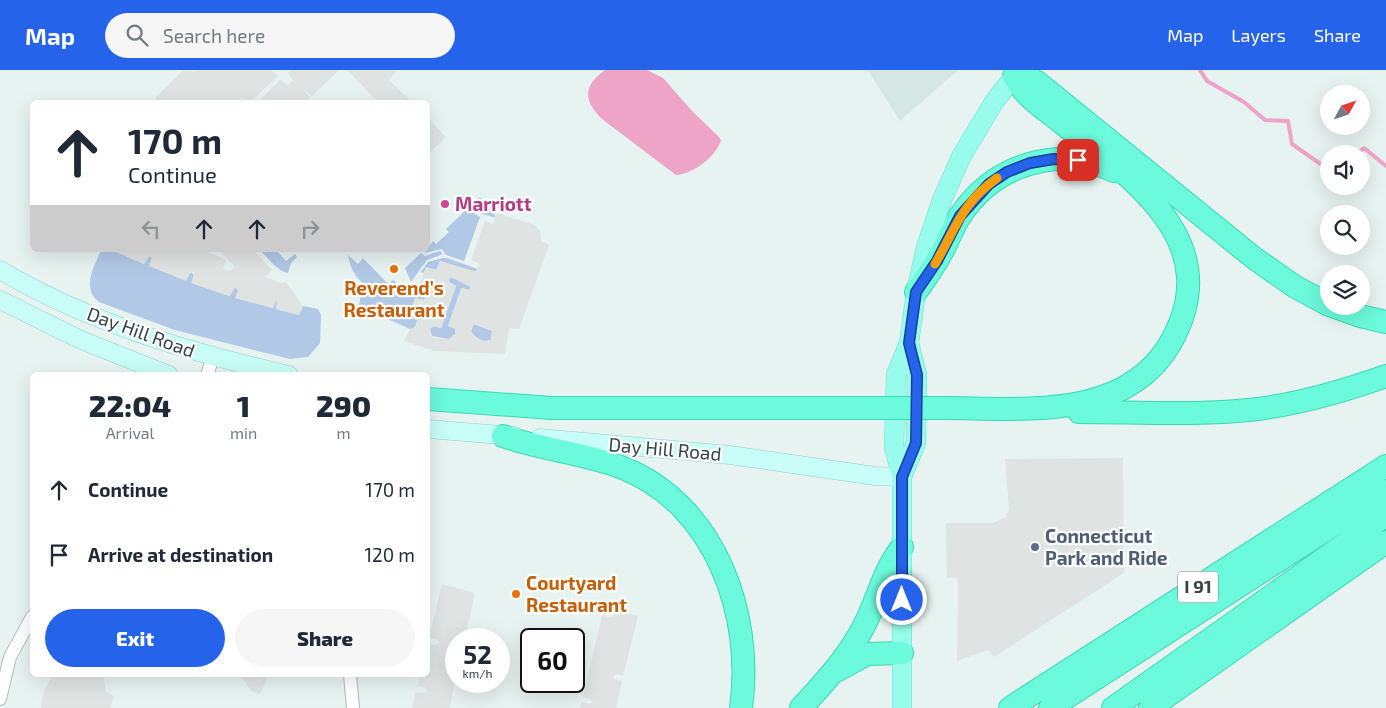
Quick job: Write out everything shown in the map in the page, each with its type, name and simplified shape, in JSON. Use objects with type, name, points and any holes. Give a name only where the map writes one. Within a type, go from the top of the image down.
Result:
[{"type":"highway","points":[[1014,72],[1027,95],[1153,199],[1166,216],[1181,247],[1187,271],[1187,291],[1184,310],[1176,333],[1155,364],[1128,387],[1092,401],[1038,408]]},
{"type":"highway","points":[[1014,72],[1037,82],[1254,258],[1294,286],[1320,300]]},
{"type":"highway","points":[[916,292],[937,261],[965,208],[989,184],[1007,172],[1042,161],[1078,160],[1106,167],[1137,185]]},
{"type":"highway","points":[[1357,315],[1386,322]]},
{"type":"highway","points":[[430,399],[552,408],[1038,408],[1069,412],[1236,411],[1317,398],[1386,376]]},
{"type":"highway","points":[[503,436],[536,447],[623,468],[657,487],[687,514],[714,552],[738,610],[744,656],[741,708]]},
{"type":"highway","name":"I 91","points":[[1010,708],[1386,466]]},
{"type":"highway","points":[[1050,708],[1386,491]]},
{"type":"highway","points":[[1113,708],[1386,515]]},
{"type":"highway","points":[[1150,708],[1386,542]]},
{"type":"highway","points":[[801,708],[833,673],[864,626],[884,574],[902,547]]},
{"type":"highway","points":[[833,673],[867,654],[902,653]]},
{"type":"main road","points":[[902,708],[902,477],[916,443],[917,375],[909,343],[916,292],[932,230],[948,184],[978,127],[1014,72]]},
{"type":"main road","name":"Day Hill Road","points":[[0,270],[54,298],[163,342],[213,357],[276,372]]},
{"type":"main road","name":"Day Hill Road","points":[[0,300],[81,340],[162,372]]},
{"type":"main road","name":"Day Hill Road","points":[[430,429],[688,450],[869,475],[902,477]]},
{"type":"street","points":[[208,372],[213,357]]},
{"type":"street","points":[[0,698],[10,657],[30,621]]},
{"type":"street","points":[[350,677],[353,708]]},
{"type":"shaded area","points":[[183,70],[194,72],[198,70],[272,70],[278,76],[252,100],[242,98],[239,100],[157,100],[155,98]]},
{"type":"shaded area","points":[[291,70],[339,70],[312,96],[304,90],[310,98],[308,100],[260,100],[281,79],[287,85],[293,81],[288,73]]},
{"type":"shaded area","points":[[347,70],[395,70],[396,72],[389,80],[410,100],[376,100]]},
{"type":"shaded area","points":[[605,70],[647,70],[663,78],[693,112],[719,137],[721,140],[714,152],[703,164],[689,172],[676,175],[602,119],[591,106],[588,93],[589,88]]},
{"type":"shaded area","points":[[857,70],[958,70],[900,121],[869,72]]},
{"type":"shaded area","points":[[430,120],[446,137],[430,152]]},
{"type":"shaded area","points":[[480,197],[494,212],[496,218],[473,211],[469,207]]},
{"type":"shaded area","points":[[467,209],[480,217],[464,261],[446,255],[442,249],[430,252],[430,245],[433,241],[436,244],[449,232],[446,229]]},
{"type":"shaded area","points":[[494,212],[535,225],[540,231],[541,241],[549,245],[519,329],[509,328],[505,354],[434,351],[404,341],[410,329],[415,327],[417,322],[417,320],[408,317],[415,298],[424,300],[428,291],[429,287],[420,283],[426,267],[436,270],[440,261],[477,272],[479,263],[471,260],[485,221],[492,224],[495,222]],"holes":[[[451,277],[471,287],[469,290],[461,288],[448,326],[455,328],[455,334],[449,339],[436,338],[432,336],[430,329],[433,326],[441,328],[456,286],[448,281]],[[474,324],[492,331],[491,340],[485,341],[475,337],[471,331]]]},
{"type":"shaded area","points":[[440,251],[443,254],[427,260],[411,282],[405,268],[421,253],[425,256]]},
{"type":"shaded area","points":[[100,252],[117,252],[144,264],[149,256],[152,258],[150,266],[186,280],[191,272],[194,275],[192,283],[229,296],[235,287],[238,291],[236,298],[273,308],[276,299],[278,301],[276,309],[299,315],[303,306],[318,309],[321,315],[320,343],[308,357],[290,359],[175,330],[99,302],[91,290],[90,284]]},
{"type":"shaded area","points":[[117,252],[208,252],[226,260],[223,269],[231,271],[234,266],[221,252],[255,252],[272,270],[266,277],[281,283],[286,282],[303,306],[299,315],[276,309],[277,299],[273,308],[235,298],[238,291],[235,287],[230,296],[191,283],[194,275],[193,272],[190,272],[186,281],[149,266],[152,258],[149,256],[144,264]]},
{"type":"shaded area","points":[[262,252],[278,252],[286,261],[295,254],[297,257],[291,263],[288,273],[276,267]]},
{"type":"shaded area","points":[[348,255],[358,264],[363,258],[388,284],[393,280],[406,289],[394,295],[369,287],[353,272]]},
{"type":"shaded area","points":[[443,258],[478,269],[474,272],[440,261],[437,270],[426,267],[424,273],[421,272],[428,262]]},
{"type":"shaded area","points":[[451,277],[471,287],[469,290],[462,288],[448,326],[456,329],[455,334],[449,339],[432,336],[430,329],[433,326],[441,328],[456,286],[449,282]]},
{"type":"shaded area","points":[[362,287],[390,296],[408,291],[426,298],[423,300],[416,298],[417,321],[415,327],[410,329],[359,306]]},
{"type":"shaded area","points":[[474,324],[492,331],[491,340],[482,340],[475,336],[471,331]]},
{"type":"shaded area","name":"Connecticut Park and Ride","points":[[1123,458],[1124,573],[994,657],[988,650],[957,661],[958,581],[956,578],[947,578],[946,523],[993,523],[1006,517],[1009,509],[1005,459]]},
{"type":"shaded area","points":[[442,584],[475,593],[467,628],[445,628],[445,693],[453,693],[450,708],[412,708],[416,692],[425,693],[427,691],[426,688],[418,686],[420,677],[430,677],[430,644],[439,643],[437,640],[430,638]]},
{"type":"shaded area","points":[[616,610],[638,616],[623,676],[616,674],[613,676],[614,679],[622,681],[616,708],[580,708],[581,702],[589,704],[592,702],[590,699],[583,697],[602,616],[612,617]]},
{"type":"shaded area","points":[[52,677],[103,677],[106,692],[114,696],[110,708],[41,708],[44,690]]},
{"type":"shaded area","points":[[241,677],[268,677],[260,694],[251,691]]},
{"type":"waterway","points":[[1200,70],[1207,81],[1244,102],[1265,120],[1288,121],[1292,144],[1320,164]]},
{"type":"waterway","points":[[1370,153],[1386,166]]},
{"type":"slow traffic","points":[[935,264],[952,229],[965,208],[980,191],[997,178]]},
{"type":"place","name":"Marriott","points":[[445,204]]},
{"type":"place","name":"Reverend's Restaurant","points":[[394,269]]},
{"type":"place","name":"Connecticut Park and Ride","points":[[1035,547]]},
{"type":"place","name":"Courtyard Restaurant","points":[[516,594]]},
{"type":"route","points":[[902,600],[902,477],[916,443],[917,375],[909,343],[916,292],[937,261],[960,216],[980,191],[1007,172],[1030,163],[1054,159],[1078,160]]}]
